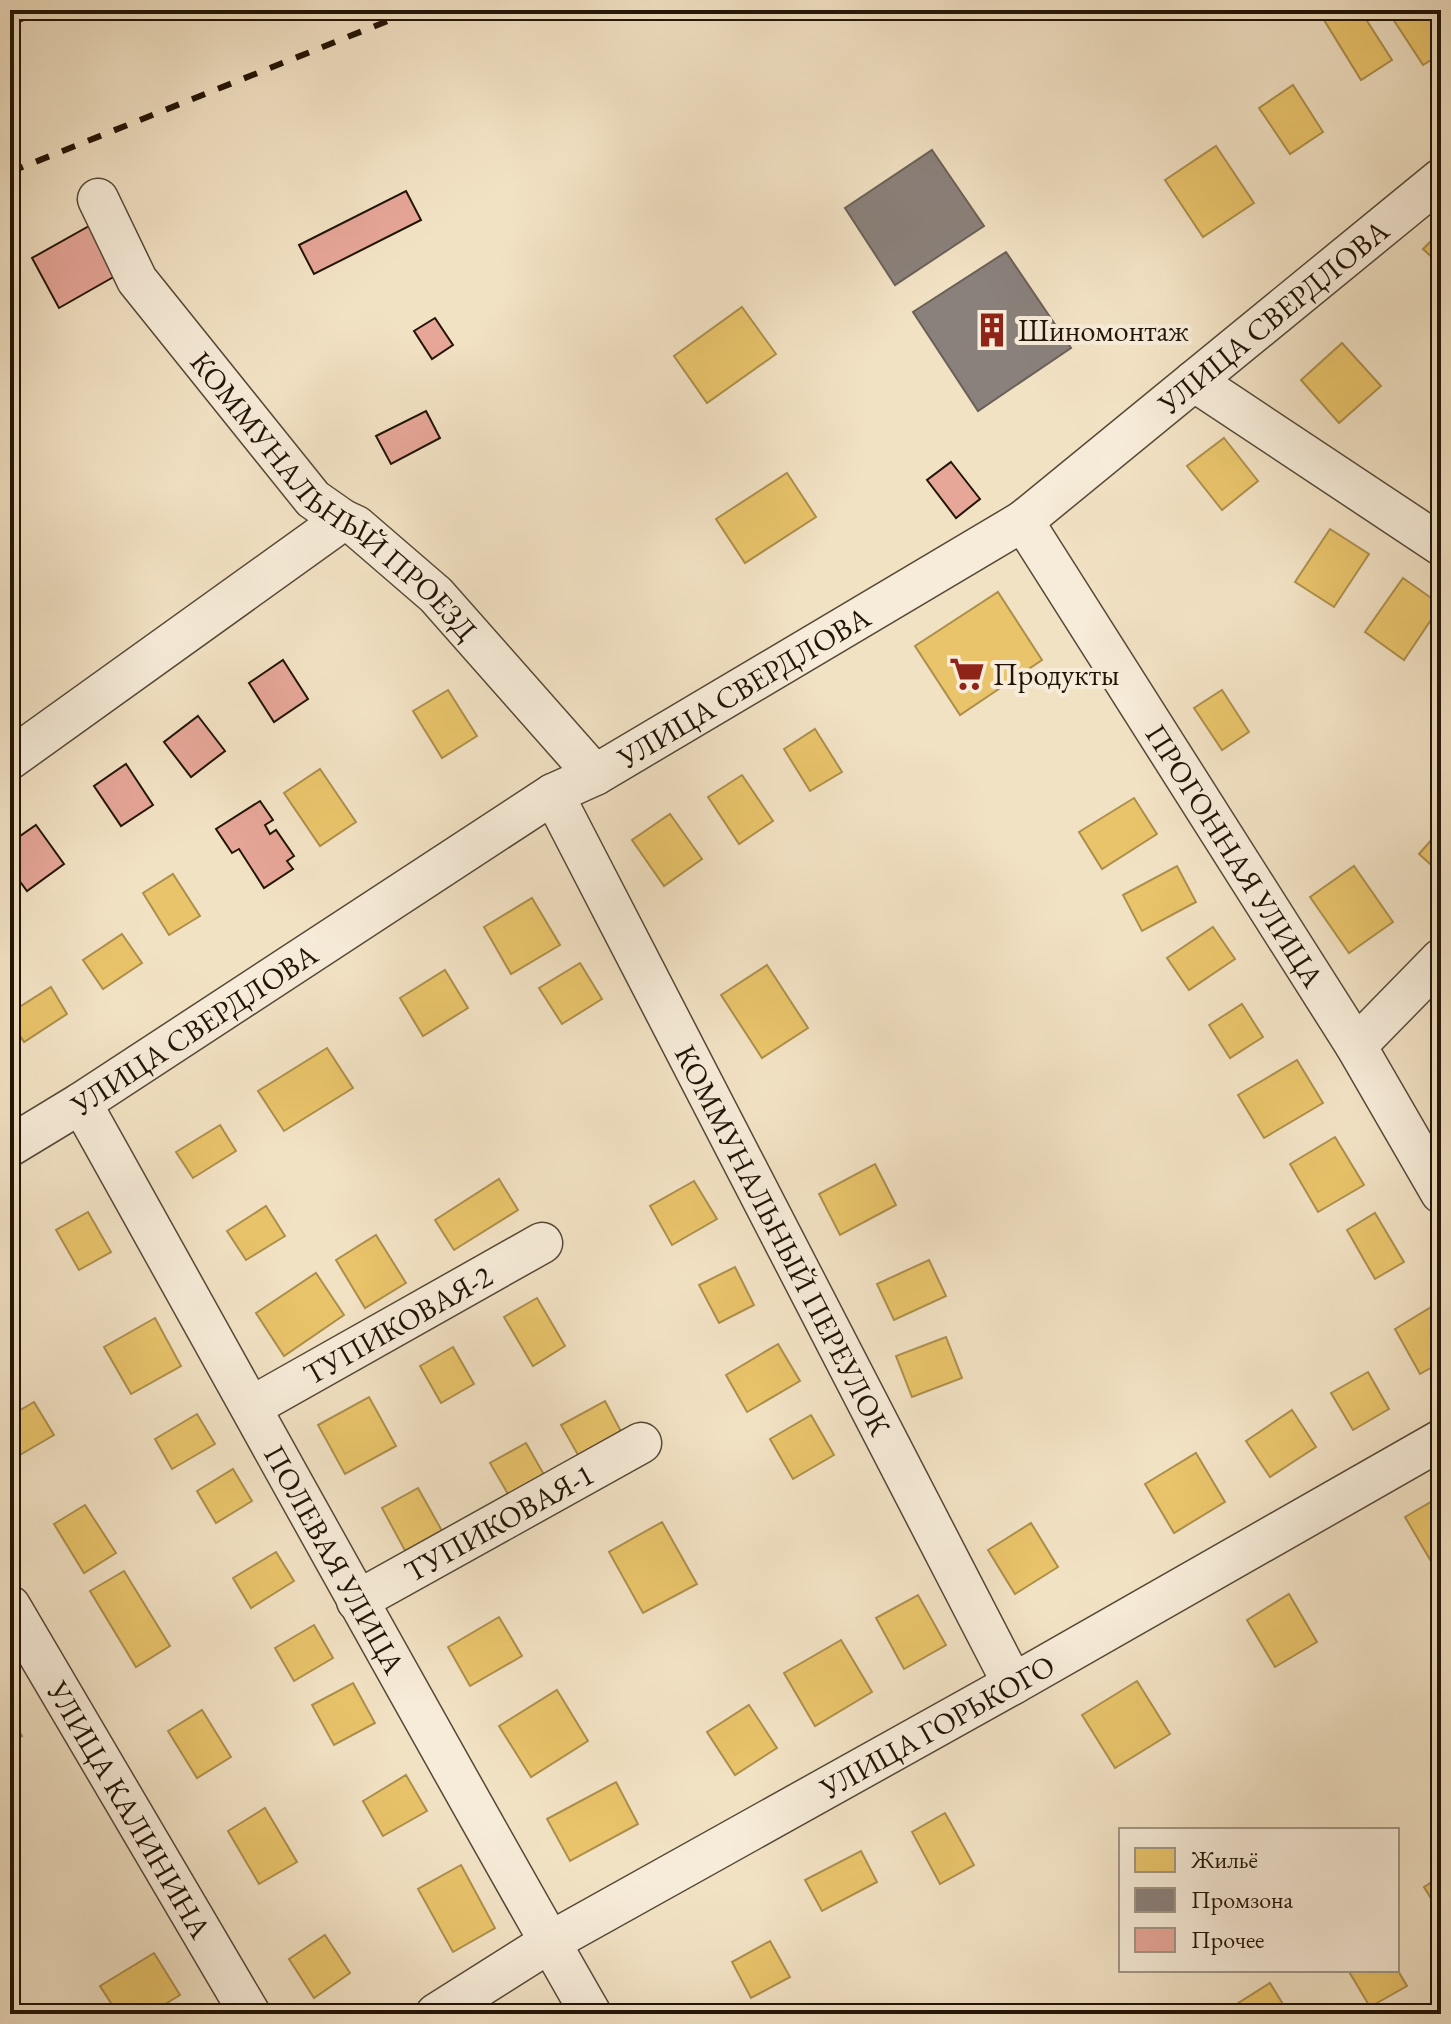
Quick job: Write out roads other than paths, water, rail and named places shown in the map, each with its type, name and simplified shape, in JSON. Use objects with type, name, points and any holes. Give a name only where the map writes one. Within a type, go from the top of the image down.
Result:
[{"type":"street","name":"УЛИЦА СВЕРДЛОВА","points":[[10,1146],[81,1103],[553,794],[595,775],[1023,521],[1441,179]]},
{"type":"street","name":"КОММУНАЛЬНЫЙ ПРОЕЗД","points":[[98,199],[137,280],[313,499],[356,526],[436,595],[595,775]]},
{"type":"street","points":[[1194,381],[1441,545]]},
{"type":"street","points":[[10,759],[343,520]]},
{"type":"street","name":"ПРОГОННАЯ УЛИЦА","points":[[1023,521],[1356,1046],[1441,1193]]},
{"type":"street","name":"КОММУНАЛЬНЫЙ ПЕРЕУЛОК","points":[[553,794],[1013,1684]]},
{"type":"street","points":[[1356,1046],[1441,959]]},
{"type":"street","name":"ПОЛЕВАЯ УЛИЦА","points":[[81,1103],[357,1601],[591,2014]]},
{"type":"street","name":"ТУПИКОВАЯ-2","points":[[251,1407],[542,1243]]},
{"type":"street","name":"УЛИЦА ГОРЬКОГО","points":[[436,2014],[550,1942],[1013,1684],[1441,1440]]},
{"type":"street","name":"ТУПИКОВАЯ-1","points":[[357,1601],[641,1443]]},
{"type":"street","name":"УЛИЦА КАЛИНИНА","points":[[10,1606],[250,2014]]},
{"type":"railway","points":[[10,23],[46,10]]},
{"type":"railway","points":[[10,172],[415,10]]},
{"type":"place","name":"Шиномонтаж","points":[[992,330]]},
{"type":"place","name":"Продукты","points":[[967,674]]}]
